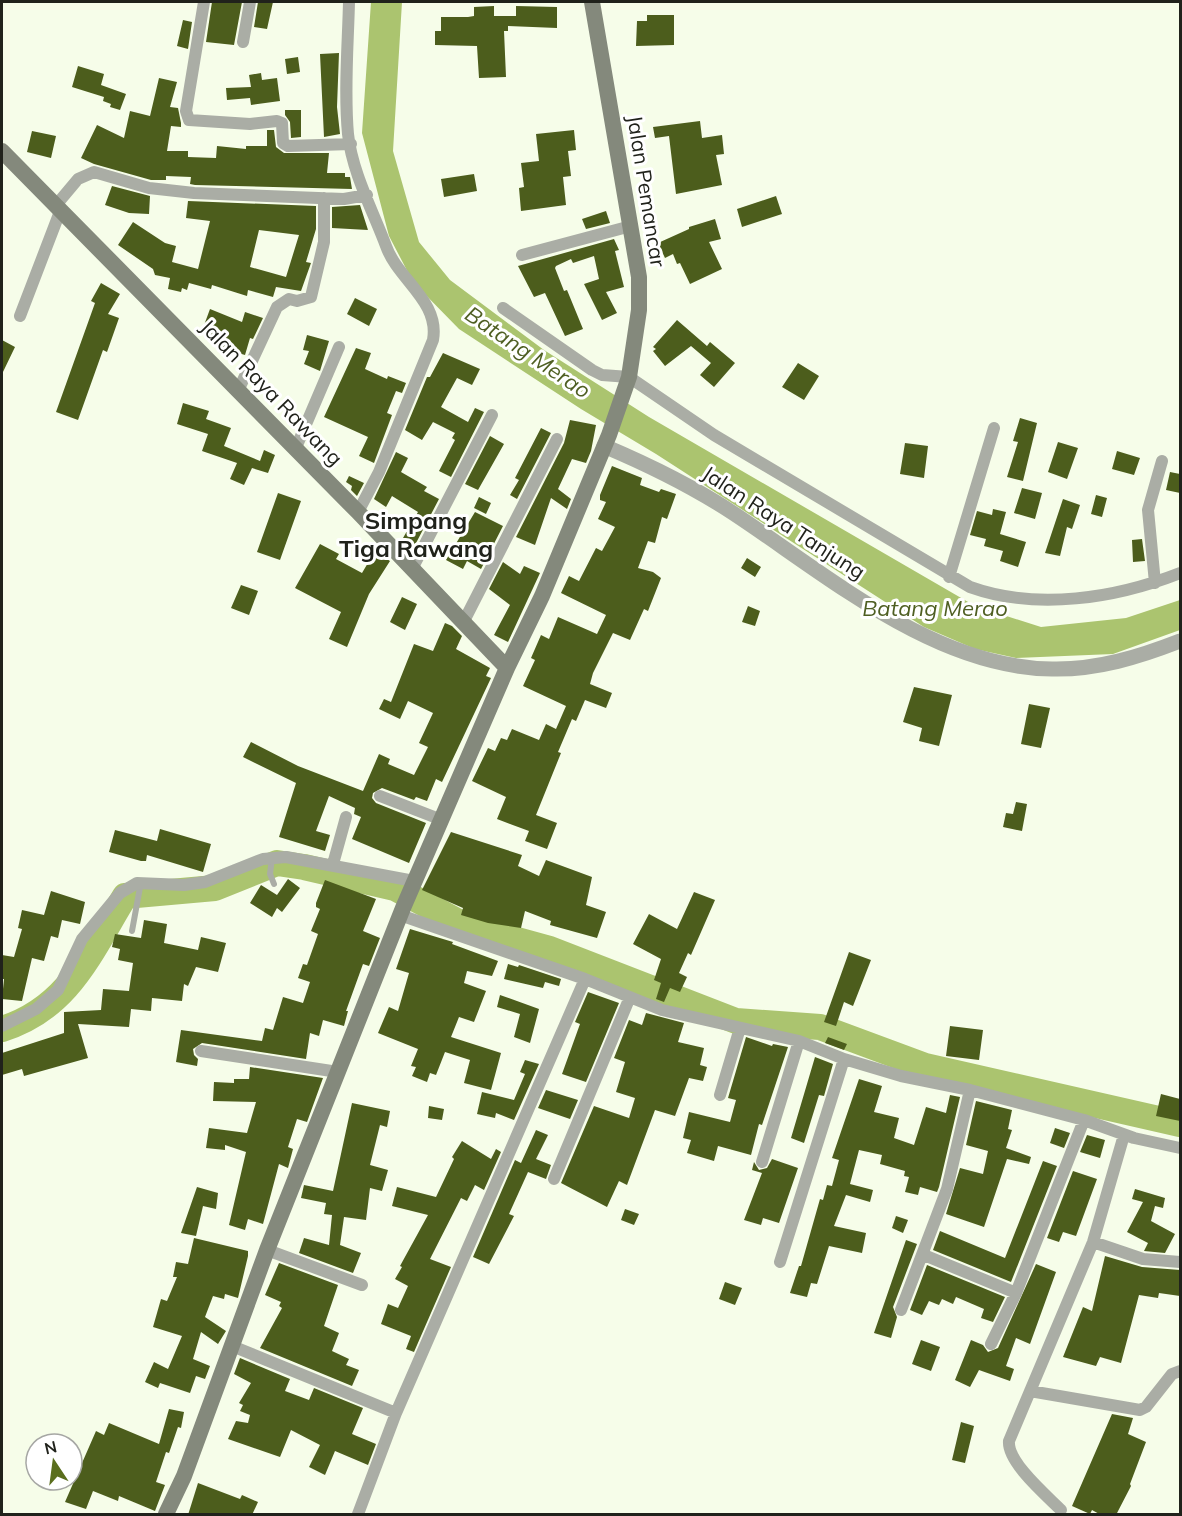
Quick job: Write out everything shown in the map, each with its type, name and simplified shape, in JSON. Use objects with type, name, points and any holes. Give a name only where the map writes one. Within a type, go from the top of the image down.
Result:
[{"type":"main road","name":"Jalan Pemancar","points":[[166,1515],[184,1476],[267,1250],[413,885],[507,668],[542,596],[607,441],[628,383],[639,310],[639,278],[592,2]]},
{"type":"main road","name":"Jalan Raya Rawang","points":[[2,151],[358,512],[507,668]]},
{"type":"street","points":[[204,2],[186,111],[189,120],[250,124],[277,121],[282,123],[283,143],[288,146],[351,144]]},
{"type":"street","points":[[243,42],[250,2]]},
{"type":"street","points":[[348,2],[348,135],[367,195],[393,261],[431,310],[436,327],[433,340],[379,472],[358,512]]},
{"type":"street","points":[[20,316],[59,207],[78,179],[94,172],[149,188],[206,194],[324,198],[367,195]]},
{"type":"street","points":[[238,391],[277,306],[289,299],[297,301],[311,297],[324,242],[324,198]]},
{"type":"street","points":[[522,255],[631,226]]},
{"type":"street","points":[[503,308],[592,370],[628,383],[950,576],[993,595],[1016,599],[1062,599],[1109,594],[1155,583],[1180,573]]},
{"type":"street","points":[[295,450],[339,347]]},
{"type":"street","points":[[412,569],[492,415]]},
{"type":"street","points":[[950,576],[994,428]]},
{"type":"street","points":[[463,623],[557,439]]},
{"type":"street","name":"Jalan Raya Tanjung","points":[[607,441],[692,487],[900,623],[953,649],[1004,663],[1061,669],[1121,661],[1180,641]]},
{"type":"street","points":[[1155,583],[1148,510],[1162,461]]},
{"type":"street","points":[[380,796],[442,820]]},
{"type":"street","points":[[333,864],[346,817]]},
{"type":"street","points":[[2,1026],[36,1009],[58,990],[82,939],[120,893],[129,886],[184,885],[205,882],[263,859],[286,857],[333,864],[413,885]]},
{"type":"street","points":[[402,912],[585,979],[662,1010],[800,1041],[844,1059],[901,1076],[970,1090],[1084,1120],[1124,1135],[1180,1148]]},
{"type":"street","points":[[358,1515],[396,1413],[585,979]]},
{"type":"street","points":[[554,1179],[630,997]]},
{"type":"street","points":[[720,1095],[740,1028]]},
{"type":"street","points":[[762,1162],[800,1041]]},
{"type":"street","points":[[201,1051],[338,1072]]},
{"type":"street","points":[[780,1262],[844,1059]]},
{"type":"street","points":[[901,1310],[924,1255],[947,1189],[970,1090]]},
{"type":"street","points":[[991,1344],[1016,1293],[1084,1120]]},
{"type":"street","points":[[1061,1510],[1040,1490],[1008,1448],[1093,1242],[1124,1135]]},
{"type":"street","points":[[1093,1242],[1143,1259],[1180,1262]]},
{"type":"street","points":[[267,1250],[362,1285]]},
{"type":"street","points":[[924,1255],[1016,1293]]},
{"type":"street","points":[[232,1346],[396,1413]]},
{"type":"street","points":[[1030,1391],[1132,1411],[1140,1410],[1146,1407],[1172,1374],[1180,1371]]},
{"type":"lane","points":[[272,860],[270,874],[273,884]]},
{"type":"lane","points":[[132,931],[141,885]]},
{"type":"water","name":"Batang Merao","points":[[371,2],[402,2],[393,151],[419,242],[450,280],[544,350],[649,417],[975,606],[1041,627],[1126,618],[1180,600],[1180,630],[1113,654],[1016,658],[975,649],[924,627],[459,329],[413,282],[389,236],[362,133]]},
{"type":"building","points":[[212,2],[242,2],[234,45],[206,42]]},
{"type":"building","points":[[258,2],[273,2],[267,29],[254,27]]},
{"type":"building","points":[[494,6],[494,16],[516,16],[516,6],[557,7],[557,28],[508,26],[508,31],[504,31],[506,77],[479,78],[477,46],[435,45],[435,31],[441,31],[441,17],[474,16],[474,7]]},
{"type":"building","points":[[647,15],[674,15],[674,45],[636,46],[637,21],[647,21]]},
{"type":"building","points":[[183,20],[192,22],[188,49],[177,46]]},
{"type":"building","points":[[339,53],[337,107],[340,134],[324,137],[320,54]]},
{"type":"building","points":[[298,57],[300,72],[287,74],[285,59]]},
{"type":"building","points":[[78,66],[104,74],[101,85],[126,94],[120,110],[110,107],[111,104],[103,101],[104,97],[72,87]]},
{"type":"building","points":[[261,73],[262,80],[277,78],[280,101],[251,105],[250,98],[227,100],[226,88],[251,87],[249,75]]},
{"type":"building","points":[[159,78],[177,82],[170,107],[178,108],[181,127],[171,126],[167,151],[188,151],[188,157],[216,158],[217,146],[246,149],[246,146],[267,146],[267,130],[274,130],[276,147],[284,153],[329,153],[327,173],[345,173],[345,177],[350,177],[352,189],[195,185],[190,184],[191,177],[166,176],[166,180],[151,180],[94,164],[81,158],[97,125],[124,138],[130,111],[150,116]]},
{"type":"building","points":[[285,110],[301,110],[301,137],[291,138],[290,122],[285,115]]},
{"type":"building","points":[[700,121],[702,138],[722,135],[724,154],[716,155],[722,185],[676,194],[669,136],[655,138],[653,127]]},
{"type":"building","points":[[574,130],[576,150],[568,151],[571,176],[563,177],[566,205],[521,211],[519,188],[524,187],[521,163],[539,161],[536,134]]},
{"type":"building","points":[[32,131],[56,136],[51,158],[27,152]]},
{"type":"building","points":[[474,174],[477,191],[444,197],[441,179]]},
{"type":"building","points":[[112,186],[150,196],[149,214],[129,213],[105,205]]},
{"type":"building","points":[[776,196],[782,214],[742,227],[737,209]]},
{"type":"building","points":[[188,201],[316,206],[316,229],[306,262],[311,263],[301,291],[276,287],[273,297],[248,290],[247,296],[212,285],[211,289],[189,283],[187,290],[182,288],[181,292],[168,289],[170,278],[155,275],[153,269],[118,245],[133,222],[165,243],[176,246],[172,262],[198,269],[210,221],[186,218]],"holes":[[[259,230],[299,235],[286,277],[250,267]]]},
{"type":"building","points":[[360,205],[368,230],[332,228],[332,207]]},
{"type":"building","points":[[606,211],[610,223],[586,229],[582,219]]},
{"type":"building","points":[[715,219],[721,239],[709,242],[722,269],[690,284],[673,254],[665,258],[658,243],[689,227]]},
{"type":"building","points":[[614,239],[619,250],[615,251],[624,287],[606,292],[617,313],[602,320],[584,284],[599,279],[594,256],[573,263],[571,259],[556,266],[564,291],[567,290],[583,329],[565,336],[545,293],[534,297],[518,266]]},
{"type":"building","points":[[101,283],[120,294],[108,314],[119,318],[107,352],[103,350],[78,420],[56,412],[95,303],[91,301]]},
{"type":"building","points":[[355,298],[377,309],[369,326],[347,314]]},
{"type":"building","points":[[210,309],[242,322],[245,312],[263,318],[253,339],[250,338],[245,355],[218,347],[220,343],[205,337],[208,330],[203,328]]},
{"type":"building","points":[[677,320],[707,346],[710,342],[735,363],[714,387],[700,375],[711,363],[691,346],[665,366],[653,351],[656,349],[653,347]]},
{"type":"building","points":[[307,335],[329,341],[320,371],[304,364],[309,351],[303,350]]},
{"type":"building","points":[[2,340],[15,347],[2,374]]},
{"type":"building","points":[[356,348],[371,353],[365,369],[387,379],[388,376],[406,383],[402,393],[396,391],[387,413],[392,415],[374,463],[359,456],[368,437],[324,417]]},
{"type":"building","points":[[443,353],[480,369],[472,385],[457,378],[441,407],[468,422],[475,408],[484,412],[451,477],[439,471],[455,440],[452,438],[455,433],[433,422],[422,440],[405,430],[427,377],[430,377]]},
{"type":"building","points":[[798,363],[819,376],[804,400],[782,387]]},
{"type":"building","points":[[183,403],[209,411],[206,419],[231,428],[224,446],[260,461],[264,450],[275,455],[268,473],[252,468],[244,485],[230,479],[237,463],[202,451],[208,434],[177,424]]},
{"type":"building","points":[[1020,418],[1037,423],[1023,481],[1007,477],[1018,442],[1013,441]]},
{"type":"building","points":[[570,420],[596,425],[591,451],[586,463],[572,459],[558,489],[571,499],[567,509],[551,498],[535,545],[516,537],[564,443]]},
{"type":"building","points":[[541,428],[551,433],[517,499],[510,495],[519,480],[515,478]]},
{"type":"building","points":[[490,436],[504,444],[478,490],[465,484]]},
{"type":"building","points":[[1058,442],[1078,448],[1067,479],[1048,472]]},
{"type":"building","points":[[905,443],[928,446],[924,478],[900,474]]},
{"type":"building","points":[[1117,451],[1140,458],[1134,475],[1112,469]]},
{"type":"building","points":[[396,452],[408,458],[401,472],[427,487],[424,491],[439,499],[415,545],[403,538],[418,512],[392,496],[386,507],[374,499]]},
{"type":"building","points":[[612,466],[642,478],[640,485],[659,492],[661,489],[676,494],[667,519],[662,517],[655,543],[648,541],[638,568],[653,572],[661,578],[648,611],[644,609],[630,640],[613,633],[593,673],[590,684],[612,693],[606,708],[585,700],[576,721],[572,719],[558,752],[561,753],[536,815],[557,823],[547,849],[525,841],[529,831],[497,819],[506,797],[472,781],[488,748],[495,751],[501,738],[507,740],[512,729],[539,740],[546,724],[556,729],[566,706],[523,686],[535,660],[531,658],[541,635],[549,639],[558,617],[597,634],[606,615],[561,593],[569,576],[579,581],[596,548],[602,551],[615,527],[598,519],[606,502],[600,500],[600,495]]},
{"type":"building","points":[[1170,472],[1180,474],[1180,493],[1166,490]]},
{"type":"building","points":[[349,476],[364,483],[357,496],[351,490],[352,486],[346,482]]},
{"type":"building","points":[[1022,488],[1042,493],[1035,519],[1014,513]]},
{"type":"building","points":[[278,493],[301,501],[280,560],[257,552]]},
{"type":"building","points":[[1096,495],[1107,498],[1102,517],[1091,514]]},
{"type":"building","points":[[479,497],[491,503],[486,514],[474,508]]},
{"type":"building","points":[[1063,499],[1080,505],[1072,529],[1067,527],[1060,556],[1045,553]]},
{"type":"building","points":[[993,509],[1006,512],[1000,534],[1026,542],[1018,567],[1000,561],[1003,551],[984,546],[986,539],[970,535],[977,511],[992,515]]},
{"type":"building","points":[[475,512],[503,526],[481,569],[467,561],[463,569],[446,560]]},
{"type":"building","points":[[1142,539],[1145,561],[1133,562],[1132,540]]},
{"type":"building","points":[[320,544],[339,554],[336,559],[362,573],[375,551],[390,561],[369,594],[347,647],[329,639],[341,612],[295,588]]},
{"type":"building","points":[[747,558],[761,567],[755,577],[741,568]]},
{"type":"building","points":[[503,562],[520,574],[524,566],[540,573],[508,642],[494,635],[510,605],[489,589]]},
{"type":"building","points":[[241,585],[258,591],[249,615],[231,608]]},
{"type":"building","points":[[402,597],[417,604],[405,630],[390,622]]},
{"type":"building","points":[[748,606],[760,611],[755,626],[742,622]]},
{"type":"building","points":[[445,623],[452,626],[462,636],[456,649],[490,668],[486,676],[491,678],[442,782],[436,779],[427,801],[416,797],[414,800],[382,788],[373,793],[372,798],[376,803],[426,823],[409,863],[352,839],[361,817],[354,814],[355,808],[329,796],[316,831],[330,835],[325,851],[279,837],[296,783],[243,757],[251,742],[298,766],[363,791],[379,754],[390,759],[388,764],[414,775],[428,747],[419,743],[433,713],[408,701],[400,719],[379,709],[384,699],[391,702],[414,644],[433,651]]},
{"type":"building","points":[[914,687],[952,695],[939,746],[919,741],[922,728],[903,722]]},
{"type":"building","points":[[1029,704],[1050,708],[1041,748],[1021,744]]},
{"type":"building","points":[[1016,802],[1027,804],[1022,831],[1003,827],[1006,813],[1013,814]]},
{"type":"building","points":[[160,829],[211,844],[203,872],[147,855],[146,861],[141,861],[109,852],[115,830],[157,841]]},
{"type":"building","points":[[451,832],[522,855],[518,866],[539,876],[546,860],[592,877],[586,905],[606,912],[597,938],[550,925],[551,921],[525,911],[521,928],[488,923],[461,915],[463,908],[422,890]]},
{"type":"building","points":[[288,879],[300,888],[282,912],[277,908],[272,917],[250,903],[261,885],[277,895]]},
{"type":"building","points":[[325,880],[376,899],[363,931],[380,938],[369,966],[363,964],[346,1011],[348,1011],[344,1026],[323,1020],[319,1036],[310,1033],[306,1059],[202,1043],[193,1049],[198,1059],[197,1066],[176,1062],[181,1030],[262,1041],[265,1028],[273,1030],[283,997],[303,1003],[310,982],[298,978],[303,964],[307,965],[318,934],[311,931],[320,909],[316,907],[316,903]]},
{"type":"building","points":[[51,891],[85,902],[80,924],[62,920],[58,938],[51,936],[44,961],[32,958],[22,1001],[2,999],[4,979],[2,979],[2,955],[14,957],[22,929],[18,928],[22,910],[44,915]]},
{"type":"building","points":[[694,892],[715,900],[691,955],[688,953],[679,973],[687,977],[680,992],[670,988],[664,1002],[656,999],[661,983],[654,980],[661,959],[633,944],[649,914],[677,929]]},
{"type":"building","points":[[144,920],[167,924],[164,943],[198,950],[201,937],[226,943],[218,972],[196,967],[188,986],[184,984],[182,1001],[152,998],[151,1011],[131,1009],[129,1027],[78,1024],[88,1058],[24,1076],[22,1069],[2,1075],[2,1053],[64,1033],[64,1012],[101,1010],[103,989],[129,991],[133,963],[118,960],[120,949],[112,947],[115,934],[141,938]]},
{"type":"building","points":[[410,929],[453,942],[452,944],[498,961],[492,976],[467,971],[464,983],[486,991],[474,1022],[459,1017],[451,1037],[501,1053],[491,1090],[464,1083],[470,1060],[445,1052],[436,1075],[430,1073],[427,1082],[412,1076],[416,1067],[411,1066],[418,1049],[378,1033],[389,1007],[398,1011],[409,973],[396,969]]},
{"type":"building","points":[[849,952],[871,960],[853,1006],[844,1002],[836,1026],[824,1022]]},
{"type":"building","points":[[508,964],[518,967],[519,965],[561,979],[559,986],[545,982],[543,988],[504,979]]},
{"type":"building","points":[[588,992],[619,1003],[586,1082],[562,1074],[580,1024],[575,1022]]},
{"type":"building","points":[[500,995],[539,1009],[530,1043],[514,1037],[520,1014],[497,1007]]},
{"type":"building","points":[[646,1013],[684,1023],[678,1042],[704,1048],[700,1065],[707,1067],[703,1081],[689,1078],[675,1116],[655,1110],[627,1185],[619,1181],[607,1207],[561,1183],[594,1106],[629,1118],[635,1098],[616,1092],[625,1062],[614,1058],[629,1020],[642,1025]]},
{"type":"building","points":[[950,1026],[983,1030],[979,1060],[946,1056]]},
{"type":"building","points":[[746,1037],[772,1046],[773,1044],[788,1047],[762,1125],[759,1124],[751,1155],[718,1146],[714,1161],[687,1153],[691,1140],[683,1138],[689,1112],[730,1122],[736,1100],[728,1098]]},
{"type":"building","points":[[828,1037],[847,1044],[844,1050],[825,1043]]},
{"type":"building","points":[[815,1057],[833,1064],[824,1096],[819,1095],[804,1143],[791,1138]]},
{"type":"building","points":[[525,1060],[539,1064],[514,1120],[496,1113],[495,1118],[477,1114],[482,1092],[514,1100],[525,1074],[520,1072]]},
{"type":"building","points":[[250,1067],[323,1078],[307,1122],[297,1119],[288,1147],[293,1149],[288,1168],[279,1164],[263,1224],[248,1219],[245,1230],[229,1225],[246,1152],[225,1145],[225,1150],[206,1148],[209,1128],[247,1133],[256,1102],[213,1101],[214,1082],[234,1083],[234,1079],[249,1079]]},
{"type":"building","points":[[859,1079],[882,1086],[874,1112],[899,1118],[894,1138],[914,1145],[926,1107],[946,1113],[950,1095],[960,1097],[939,1187],[937,1192],[920,1187],[918,1195],[905,1192],[909,1177],[904,1176],[905,1171],[880,1164],[882,1155],[859,1150],[850,1184],[873,1190],[870,1202],[846,1195],[834,1226],[866,1233],[862,1253],[829,1246],[817,1284],[811,1283],[807,1297],[790,1293],[799,1266],[801,1266],[820,1199],[823,1200],[827,1185],[832,1186],[839,1160],[832,1158]]},
{"type":"building","points":[[546,1090],[578,1100],[570,1119],[538,1108]]},
{"type":"building","points":[[1161,1094],[1180,1099],[1180,1121],[1156,1116]]},
{"type":"building","points":[[976,1101],[1012,1110],[1008,1129],[1012,1130],[1006,1148],[1031,1157],[1029,1164],[1007,1159],[984,1227],[946,1214],[960,1168],[983,1174],[988,1151],[966,1145]]},
{"type":"building","points":[[352,1103],[390,1111],[387,1127],[380,1125],[370,1165],[388,1170],[382,1191],[370,1188],[366,1220],[344,1217],[340,1245],[361,1253],[353,1273],[299,1253],[304,1238],[329,1245],[332,1215],[324,1214],[326,1203],[301,1198],[304,1185],[333,1191]]},
{"type":"building","points":[[429,1106],[444,1109],[442,1120],[428,1118]]},
{"type":"building","points":[[1055,1128],[1070,1133],[1064,1148],[1050,1143]]},
{"type":"building","points":[[536,1130],[548,1135],[536,1159],[551,1165],[546,1179],[528,1172],[509,1214],[514,1216],[489,1264],[473,1257],[515,1160],[521,1163]]},
{"type":"building","points":[[1087,1135],[1105,1140],[1100,1158],[1080,1152]]},
{"type":"building","points":[[462,1141],[491,1159],[496,1149],[501,1152],[484,1190],[475,1185],[467,1201],[461,1198],[430,1259],[451,1267],[414,1352],[406,1349],[411,1336],[381,1324],[388,1304],[398,1308],[408,1286],[395,1279],[428,1215],[392,1206],[397,1187],[436,1197],[454,1159],[452,1157]]},
{"type":"building","points":[[772,1159],[798,1168],[779,1223],[763,1218],[761,1225],[744,1220],[762,1173],[752,1170],[754,1162],[759,1170],[767,1168]]},
{"type":"building","points":[[1043,1161],[1057,1166],[1011,1282],[933,1250],[940,1231],[1005,1258]]},
{"type":"building","points":[[1073,1171],[1097,1179],[1076,1236],[1063,1232],[1059,1242],[1047,1238]]},
{"type":"building","points":[[197,1187],[218,1193],[216,1209],[203,1206],[196,1236],[181,1233]]},
{"type":"building","points":[[1135,1189],[1165,1198],[1163,1208],[1155,1206],[1151,1221],[1175,1234],[1165,1253],[1144,1251],[1148,1243],[1127,1232],[1143,1202],[1132,1199]]},
{"type":"building","points":[[625,1209],[639,1214],[634,1225],[621,1220]]},
{"type":"building","points":[[896,1216],[908,1220],[903,1233],[892,1228]]},
{"type":"building","points":[[194,1238],[248,1251],[248,1256],[238,1298],[225,1294],[224,1299],[213,1296],[205,1317],[226,1331],[218,1344],[201,1332],[193,1359],[210,1366],[205,1379],[196,1376],[190,1393],[160,1383],[158,1388],[145,1382],[154,1362],[168,1369],[182,1336],[153,1327],[161,1299],[167,1301],[177,1277],[173,1277],[176,1262],[188,1264]]},
{"type":"building","points":[[906,1240],[917,1244],[893,1307],[897,1317],[891,1338],[874,1333]]},
{"type":"building","points":[[1105,1256],[1142,1267],[1180,1270],[1180,1296],[1159,1293],[1158,1298],[1139,1295],[1121,1363],[1100,1357],[1096,1366],[1063,1357],[1083,1307],[1092,1311]]},
{"type":"building","points":[[279,1263],[338,1285],[324,1326],[339,1333],[332,1351],[349,1359],[346,1365],[359,1370],[352,1386],[260,1348],[282,1308],[279,1306],[281,1302],[265,1295]]},
{"type":"building","points":[[1036,1264],[1056,1272],[1030,1344],[1016,1338],[1006,1366],[1014,1369],[1010,1381],[979,1370],[970,1387],[955,1380],[971,1340],[983,1345],[988,1352],[998,1348]]},
{"type":"building","points":[[927,1265],[1005,1297],[993,1322],[981,1318],[984,1309],[956,1297],[953,1304],[942,1299],[939,1305],[929,1301],[922,1315],[910,1310]]},
{"type":"building","points":[[725,1282],[742,1288],[735,1305],[719,1299]]},
{"type":"building","points":[[921,1340],[940,1347],[931,1371],[912,1364]]},
{"type":"building","points":[[240,1358],[290,1379],[285,1391],[309,1400],[314,1388],[363,1408],[352,1434],[376,1444],[368,1465],[335,1451],[325,1475],[309,1467],[320,1445],[291,1430],[280,1457],[228,1439],[236,1421],[248,1423],[250,1415],[240,1411],[243,1405],[239,1403],[251,1383],[234,1374]]},
{"type":"building","points":[[169,1409],[184,1412],[181,1428],[178,1427],[169,1453],[166,1452],[156,1482],[165,1485],[155,1511],[119,1496],[118,1501],[93,1491],[86,1509],[65,1502],[69,1492],[84,1492],[84,1458],[96,1431],[104,1435],[109,1423],[159,1444]]},
{"type":"building","points":[[1112,1414],[1133,1418],[1128,1434],[1146,1442],[1131,1486],[1116,1515],[1101,1515],[1092,1510],[1090,1514],[1072,1506]]},
{"type":"building","points":[[961,1422],[974,1426],[965,1463],[952,1460]]},
{"type":"building","points":[[198,1483],[240,1499],[242,1495],[258,1502],[252,1515],[188,1515]]},
{"type":"waterway","points":[[2,1029],[25,1020],[61,993],[88,958],[125,896],[215,888],[277,863],[395,888],[466,926],[550,949],[736,1021],[820,1027],[925,1066],[1180,1124]]},
{"type":"district","name":"Simpang Tiga Rawang","points":[[416,534]]}]
